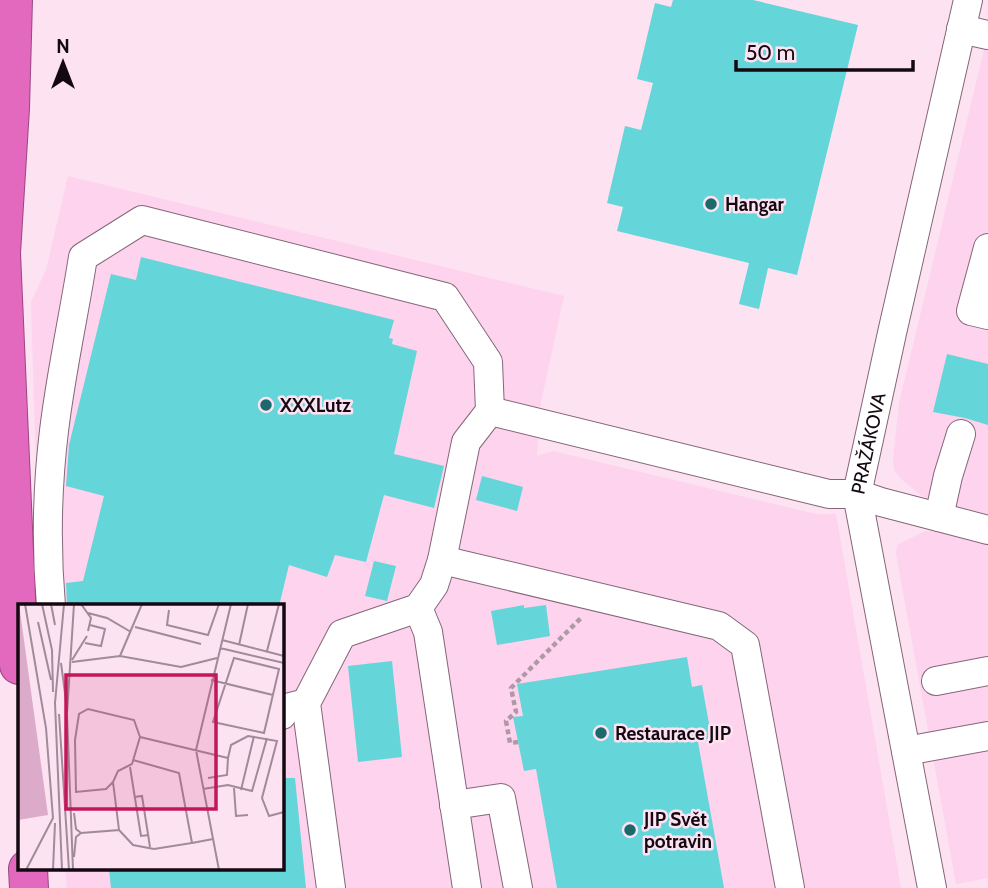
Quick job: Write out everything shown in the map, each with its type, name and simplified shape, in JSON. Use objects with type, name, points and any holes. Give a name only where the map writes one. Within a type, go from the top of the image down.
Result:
[{"type":"highway","points":[[13,0],[10,108],[1,253],[18,642]]},
{"type":"highway","points":[[29,888],[31,870]]},
{"type":"street","points":[[10,108],[30,46],[31,0]]},
{"type":"street","name":"PRAŽÁKOVA","points":[[932,888],[857,494],[891,332],[968,0]]},
{"type":"street","points":[[961,29],[988,35]]},
{"type":"street","points":[[51,604],[51,457],[83,257],[142,220],[445,297],[488,362],[490,411],[467,442],[442,560],[434,585],[418,608],[342,634],[294,709],[331,888]]},
{"type":"street","points":[[988,248],[971,311],[988,315]]},
{"type":"street","points":[[490,411],[829,494],[857,494],[988,530]]},
{"type":"street","points":[[939,517],[961,434]]},
{"type":"street","points":[[442,560],[719,626],[745,645],[790,888]]},
{"type":"street","points":[[418,608],[428,632],[467,888]]},
{"type":"street","points":[[936,681],[988,671]]},
{"type":"street","points":[[906,751],[988,736]]},
{"type":"street","points":[[454,805],[501,798],[518,888]]},
{"type":"street","points":[[32,870],[41,888]]},
{"type":"path","points":[[518,742],[510,743],[506,720],[516,712],[512,688],[587,612],[591,596]]},
{"type":"shaded area","points":[[988,33],[988,878],[956,884],[896,554],[897,545],[925,531],[943,532],[981,515],[923,497],[901,479],[894,470],[893,459],[899,403]]},
{"type":"shaded area","points":[[68,176],[564,296],[541,402],[537,456],[553,451],[816,514],[836,514],[901,888],[67,888],[65,870],[284,870],[284,604],[40,604],[31,302],[46,270]]},
{"type":"building","points":[[673,0],[753,0],[858,25],[797,275],[768,268],[759,309],[739,304],[749,263],[617,231],[623,207],[607,203],[625,126],[641,130],[653,83],[637,79],[655,3],[671,7]]},
{"type":"building","name":"XXXLutz","points":[[141,257],[394,320],[389,338],[393,339],[392,344],[417,351],[394,454],[444,466],[434,508],[384,495],[366,562],[335,555],[327,577],[289,565],[279,604],[67,604],[66,583],[83,581],[104,496],[66,486],[69,445],[111,274],[136,280]]},
{"type":"building","points":[[947,354],[988,364],[988,425],[933,412]]},
{"type":"building","points":[[482,476],[523,487],[517,511],[476,500]]},
{"type":"building","points":[[374,561],[396,566],[387,601],[365,596]]},
{"type":"building","points":[[524,605],[524,608],[546,605],[550,636],[497,645],[491,611]]},
{"type":"building","name":"JIP Svět potravin","points":[[687,657],[692,687],[702,685],[712,740],[698,742],[724,888],[557,888],[536,769],[524,771],[513,717],[523,716],[517,684]]},
{"type":"building","points":[[392,661],[402,757],[358,762],[348,666]]},
{"type":"building","points":[[284,778],[295,778],[306,888],[111,888],[109,870],[284,870]]},
{"type":"place","name":"Hangar","points":[[711,204]]},
{"type":"place","name":"XXXLutz","points":[[266,405]]},
{"type":"place","name":"Restaurace JIP","points":[[601,733]]},
{"type":"place","name":"JIP Svět potravin","points":[[630,830]]}]
